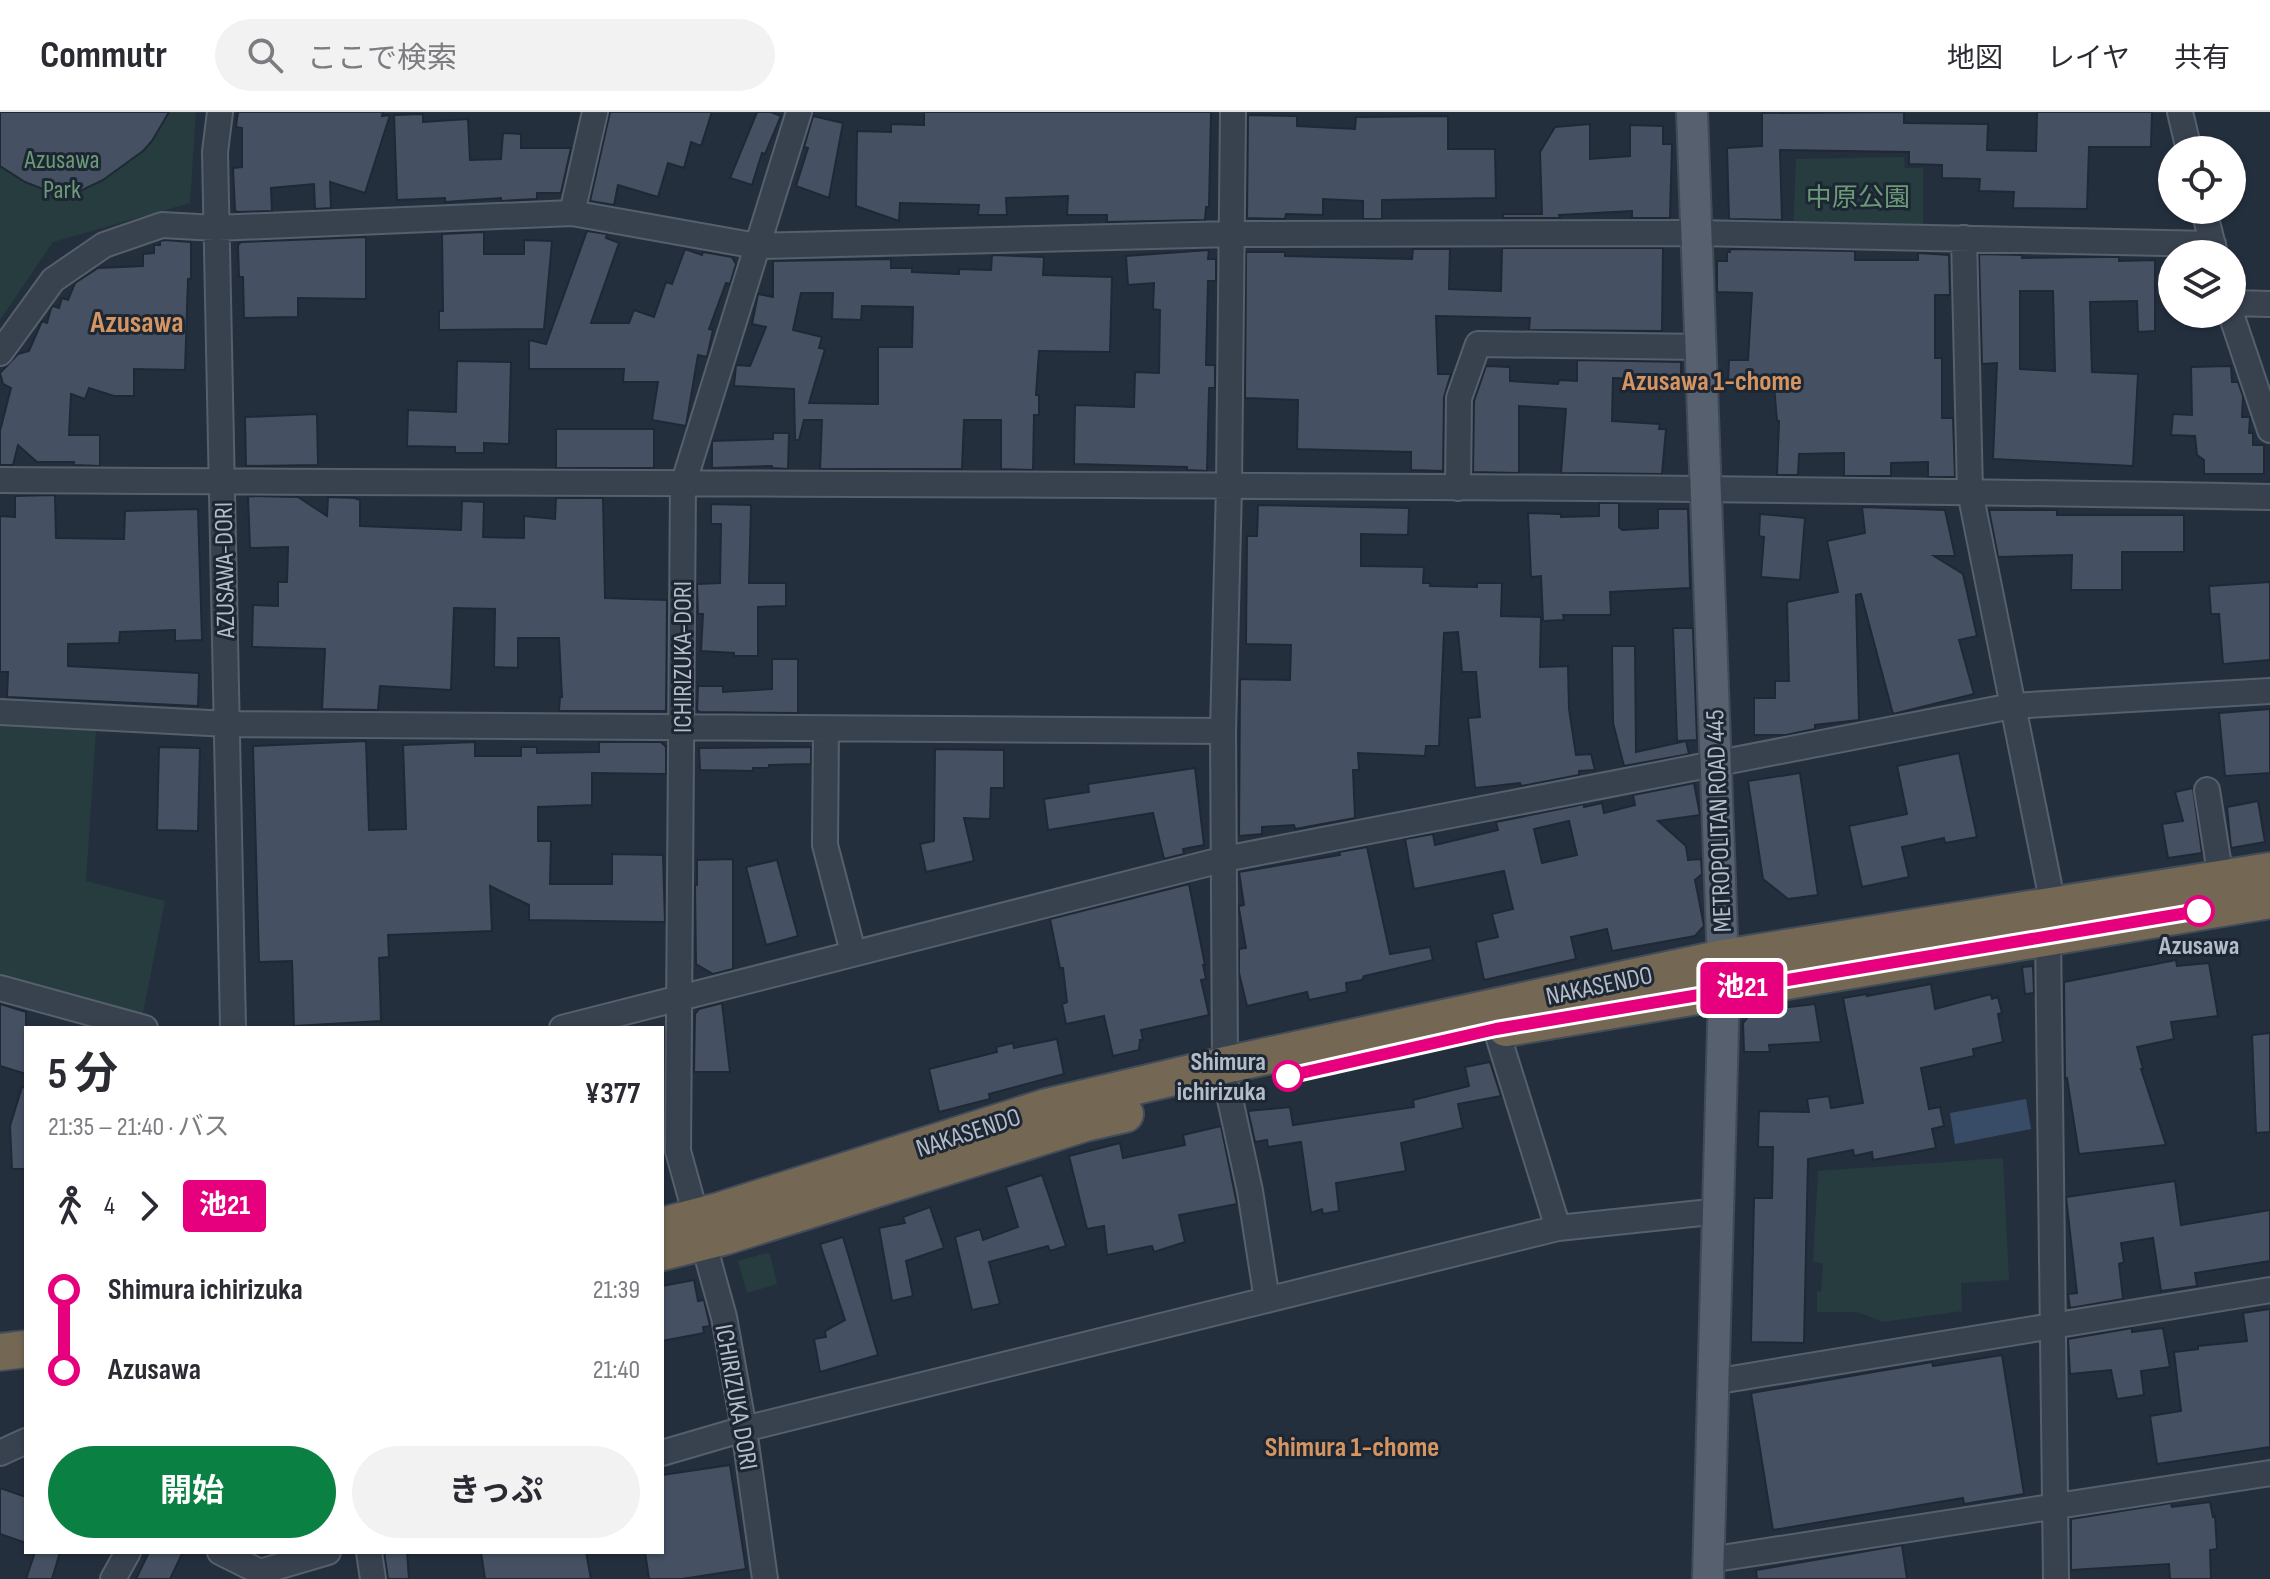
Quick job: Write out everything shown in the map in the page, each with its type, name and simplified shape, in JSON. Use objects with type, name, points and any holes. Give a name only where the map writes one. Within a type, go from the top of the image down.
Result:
[{"type":"highway","name":"NAKASENDO","points":[[1227,1077],[1724,975],[2050,920],[2221,879],[2270,871]]},
{"type":"highway","name":"NAKASENDO","points":[[2050,920],[2270,900]]},
{"type":"highway","name":"NAKASENDO","points":[[664,1250],[687,1228],[1047,1107],[1496,1029],[1724,975]]},
{"type":"highway","points":[[0,1352],[24,1349]]},
{"type":"highway","points":[[0,1377],[24,1374]]},
{"type":"main road","name":"METROPOLITAN ROAD 445","points":[[1692,112],[1724,975],[1709,1569]]},
{"type":"street","name":"AZUSAWA-DORI","points":[[220,112],[215,152],[216,228],[233,1026]]},
{"type":"street","points":[[572,213],[595,112]]},
{"type":"street","name":"ICHIRIZUKA-DORI","points":[[687,1228],[678,1151],[683,485],[799,112]]},
{"type":"street","points":[[1233,112],[1223,731],[1227,1077],[1250,1191],[1267,1300]]},
{"type":"street","points":[[2180,112],[2186,136]]},
{"type":"street","points":[[0,353],[53,280],[104,245],[162,225],[216,228],[572,213],[757,246],[1232,234],[1697,233],[1964,238],[2158,247]]},
{"type":"street","points":[[1964,238],[1970,492],[2050,920],[2056,1579]]},
{"type":"street","points":[[2246,303],[2270,304]]},
{"type":"street","points":[[2236,328],[2270,430]]},
{"type":"street","points":[[1458,488],[1459,398],[1478,344],[1701,347]]},
{"type":"street","points":[[0,480],[1229,486],[2270,497]]},
{"type":"street","points":[[570,1026],[1225,859],[2012,706],[2270,691]]},
{"type":"street","points":[[0,712],[228,724],[1223,731]]},
{"type":"street","points":[[826,729],[825,845],[853,952]]},
{"type":"street","points":[[2207,790],[2221,879]]},
{"type":"street","points":[[0,988],[138,1026]]},
{"type":"street","points":[[1496,1029],[1558,1228]]},
{"type":"street","points":[[664,1452],[744,1429],[1558,1228],[1720,1211]]},
{"type":"street","name":"ICHIRIZUKA DORI","points":[[687,1228],[724,1317],[744,1429],[765,1579]]},
{"type":"street","points":[[1713,1382],[2270,1290]]},
{"type":"street","points":[[0,1453],[24,1442]]},
{"type":"street","points":[[1709,1569],[2055,1506],[2270,1473]]},
{"type":"street","points":[[113,1579],[127,1554]]},
{"type":"street","points":[[224,1554],[262,1576],[322,1554]]},
{"type":"street","points":[[369,1554],[373,1579]]},
{"type":"green space","name":"Azusawa Park","points":[[0,112],[196,112],[190,203],[53,242],[0,320]]},
{"type":"green space","name":"中原公園","points":[[1904,157],[1905,168],[1923,168],[1923,237],[1793,235],[1796,159]]},
{"type":"green space","points":[[0,725],[96,730],[86,881],[165,901],[142,1018],[0,979]]},
{"type":"green space","points":[[2003,1158],[2009,1280],[1961,1283],[1962,1311],[1883,1322],[1857,1312],[1817,1312],[1817,1292],[1821,1291],[1823,1263],[1813,1262],[1818,1171]]},
{"type":"green space","points":[[766,1253],[770,1255],[777,1284],[747,1293],[738,1261]]},
{"type":"water","points":[[2026,1099],[2031,1129],[1955,1144],[1950,1113]]},
{"type":"building","points":[[0,112],[169,112],[143,151],[103,180],[66,198],[25,182],[0,166]]},
{"type":"building","points":[[238,112],[383,112],[382,116],[390,115],[365,193],[330,182],[331,208],[315,209],[314,184],[271,188],[272,211],[237,212],[233,168],[242,167],[242,128],[236,127]]},
{"type":"building","points":[[610,112],[712,112],[701,146],[691,142],[684,168],[668,163],[658,197],[618,185],[614,205],[590,201]]},
{"type":"building","points":[[757,112],[781,116],[765,154],[762,153],[752,185],[730,178]]},
{"type":"building","points":[[924,112],[1211,112],[1209,207],[1206,207],[1205,220],[1107,222],[1107,215],[1067,215],[1068,196],[1006,198],[1007,215],[978,215],[979,205],[900,203],[899,221],[856,206],[857,131],[891,132],[891,124],[924,125]]},
{"type":"building","points":[[1904,112],[1904,123],[1988,124],[1987,150],[2036,151],[2037,112],[2152,112],[2151,147],[2089,147],[2087,209],[2013,208],[2014,192],[1979,191],[1980,179],[1942,178],[1942,165],[1909,164],[1909,152],[1780,150],[1782,220],[1729,219],[1727,148],[1762,146],[1762,113]]},
{"type":"building","points":[[423,114],[423,122],[468,119],[470,160],[501,159],[503,133],[521,134],[521,148],[571,148],[561,193],[537,193],[537,199],[501,201],[501,198],[445,202],[445,198],[397,200],[394,115]]},
{"type":"building","points":[[1248,115],[1297,116],[1297,126],[1355,129],[1356,117],[1448,116],[1448,149],[1495,149],[1496,198],[1382,200],[1382,219],[1363,219],[1363,201],[1323,199],[1323,215],[1286,214],[1285,219],[1247,218]]},
{"type":"building","points":[[813,116],[843,123],[829,198],[796,186],[808,148],[804,147]]},
{"type":"building","points":[[1590,124],[1590,159],[1630,156],[1630,125],[1663,126],[1663,144],[1672,144],[1670,218],[1632,218],[1632,211],[1559,215],[1560,218],[1503,218],[1503,214],[1542,214],[1540,152],[1555,127]]},
{"type":"building","points":[[587,231],[607,234],[606,238],[619,243],[591,323],[629,323],[634,310],[654,317],[666,282],[672,284],[685,249],[702,255],[703,252],[732,257],[736,264],[709,329],[713,330],[707,357],[698,355],[686,426],[652,420],[658,382],[623,382],[624,369],[529,369],[529,340],[546,344]]},
{"type":"building","points":[[484,232],[484,254],[524,254],[524,240],[552,241],[544,329],[439,330],[439,311],[443,311],[442,234]]},
{"type":"building","points":[[366,237],[366,299],[298,298],[298,317],[244,318],[243,277],[239,277],[238,245],[241,242]]},
{"type":"building","points":[[160,241],[191,242],[185,370],[134,369],[134,396],[114,396],[89,388],[85,399],[71,394],[69,435],[100,435],[100,466],[37,462],[18,445],[13,465],[0,465],[0,431],[11,388],[3,384],[0,373],[18,354],[29,351],[42,321],[47,323],[51,308],[59,308],[62,298],[68,300],[75,283],[98,268],[143,266],[143,254],[154,253],[154,245],[160,245]]},
{"type":"building","points":[[1502,248],[1663,248],[1662,331],[1529,330],[1530,318],[1436,316],[1438,374],[1451,374],[1444,397],[1443,471],[1411,470],[1411,452],[1297,449],[1298,400],[1245,398],[1246,252],[1412,259],[1413,249],[1450,249],[1449,289],[1501,291]]},
{"type":"building","points":[[1730,249],[1855,251],[1855,260],[1918,260],[1918,253],[1949,255],[1950,295],[1935,295],[1935,358],[1942,358],[1942,418],[1953,418],[1955,477],[1928,477],[1928,462],[1891,463],[1891,476],[1844,476],[1844,453],[1799,454],[1798,475],[1777,475],[1779,421],[1774,386],[1733,386],[1733,381],[1728,381],[1729,360],[1748,360],[1752,293],[1717,292],[1717,261],[1727,261]]},
{"type":"building","points":[[1209,250],[1208,259],[1216,259],[1216,281],[1208,281],[1206,365],[1215,365],[1215,388],[1209,388],[1207,471],[1187,470],[1187,467],[1074,464],[1075,405],[1134,407],[1135,372],[1159,373],[1160,310],[1153,309],[1154,283],[1128,285],[1126,256]]},
{"type":"building","points":[[1979,254],[2022,255],[2022,258],[2119,257],[2119,261],[2155,260],[2155,331],[2138,332],[2137,301],[2090,302],[2092,372],[2138,374],[2133,466],[1993,459],[1997,363],[1982,364]],"holes":[[[2020,291],[2053,291],[2055,371],[2020,369]]]},
{"type":"building","points":[[992,255],[1044,257],[1043,275],[1112,277],[1110,352],[1039,351],[1036,395],[1039,395],[1039,415],[1034,415],[1033,470],[1001,469],[1001,420],[964,420],[962,469],[820,469],[822,420],[804,420],[799,440],[795,440],[794,389],[734,386],[736,365],[750,366],[766,327],[752,324],[758,294],[773,297],[773,261],[891,259],[891,268],[912,268],[912,272],[959,274],[959,269],[991,270]],"holes":[[[801,293],[833,293],[832,319],[861,320],[862,306],[913,307],[912,347],[878,347],[878,404],[809,403],[825,349],[819,348],[822,337],[793,330]]]},
{"type":"building","points":[[1577,360],[1681,362],[1681,380],[1613,378],[1612,421],[1660,424],[1659,429],[1666,429],[1662,474],[1561,473],[1566,409],[1519,406],[1519,473],[1473,472],[1474,401],[1486,366],[1510,367],[1510,381],[1558,384],[1559,380],[1577,381]]},
{"type":"building","points":[[457,361],[511,362],[509,444],[484,443],[484,453],[455,453],[455,447],[407,446],[408,410],[456,412]]},
{"type":"building","points":[[2231,366],[2232,382],[2238,382],[2243,396],[2242,417],[2250,417],[2249,433],[2253,433],[2253,445],[2264,445],[2264,474],[2204,474],[2204,460],[2197,455],[2195,436],[2171,435],[2173,414],[2192,415],[2191,367]]},
{"type":"building","points":[[317,414],[318,465],[246,466],[245,417]]},
{"type":"building","points":[[556,429],[654,429],[654,468],[556,468]]},
{"type":"building","points":[[773,433],[789,433],[788,469],[772,466],[712,468],[712,441],[773,439]]},
{"type":"building","points":[[55,495],[56,538],[124,539],[125,511],[198,509],[202,640],[175,641],[175,630],[120,632],[119,643],[68,644],[68,666],[199,673],[198,706],[7,697],[8,672],[0,672],[0,516],[15,517],[15,496]]},
{"type":"building","points":[[248,496],[298,497],[327,516],[328,497],[354,498],[360,500],[360,526],[461,530],[462,501],[484,502],[483,537],[524,538],[524,516],[555,519],[556,498],[603,498],[605,598],[667,600],[666,711],[559,711],[562,697],[559,638],[518,638],[518,668],[494,667],[495,609],[454,608],[451,690],[380,686],[378,710],[322,709],[325,649],[252,647],[253,605],[278,606],[278,582],[287,582],[288,547],[250,548]]},
{"type":"building","points":[[1599,503],[1619,503],[1619,527],[1622,530],[1658,528],[1658,509],[1688,509],[1690,588],[1610,592],[1611,615],[1563,615],[1564,620],[1543,621],[1541,576],[1531,577],[1528,513],[1561,514],[1561,517],[1599,516]]},
{"type":"building","points":[[711,504],[751,505],[749,583],[786,583],[786,606],[758,607],[758,656],[701,651],[703,614],[698,614],[697,584],[720,583],[721,524],[711,524]]},
{"type":"building","points":[[1258,505],[1409,508],[1408,535],[1361,534],[1361,566],[1424,567],[1423,583],[1430,583],[1430,586],[1477,587],[1477,583],[1502,583],[1501,616],[1541,617],[1540,667],[1568,666],[1569,709],[1576,755],[1591,754],[1595,770],[1579,771],[1579,775],[1521,786],[1520,783],[1475,788],[1468,718],[1480,717],[1476,672],[1462,672],[1458,632],[1444,633],[1439,746],[1426,746],[1425,756],[1358,753],[1359,770],[1353,770],[1355,818],[1295,829],[1294,825],[1262,827],[1262,834],[1239,836],[1240,679],[1290,680],[1291,645],[1246,644],[1247,536],[1257,536]]},
{"type":"building","points":[[1862,507],[1945,510],[1955,556],[1934,556],[1963,574],[1977,636],[1959,640],[1974,694],[1893,714],[1861,594],[1856,595],[1859,720],[1815,725],[1815,729],[1786,735],[1754,735],[1754,698],[1775,698],[1775,681],[1789,681],[1787,602],[1838,592],[1827,541],[1865,533]]},
{"type":"building","points":[[1989,510],[2057,510],[2057,515],[2184,515],[2184,552],[2122,552],[2122,590],[2071,590],[2072,555],[1998,557]]},
{"type":"building","points":[[1760,514],[1805,518],[1800,580],[1761,577],[1764,537],[1759,536]]},
{"type":"building","points":[[2270,582],[2270,660],[2223,664],[2219,614],[2211,614],[2209,586]]},
{"type":"building","points":[[1673,628],[1693,628],[1697,740],[1677,741]]},
{"type":"building","points":[[1612,646],[1635,646],[1636,752],[1686,741],[1689,754],[1624,766],[1613,723]]},
{"type":"building","points":[[772,659],[798,659],[798,713],[697,710],[698,686],[723,686],[723,692],[772,689]]},
{"type":"building","points":[[2270,709],[2270,773],[2225,776],[2219,713]]},
{"type":"building","points":[[366,741],[369,830],[406,829],[403,745],[475,742],[475,756],[521,756],[521,747],[537,747],[537,753],[599,752],[599,742],[661,742],[666,747],[666,774],[592,773],[592,805],[538,807],[538,841],[551,841],[550,884],[612,884],[612,854],[663,855],[665,922],[529,920],[529,905],[490,886],[492,931],[388,935],[389,957],[379,958],[381,1021],[294,1026],[292,961],[259,962],[253,746]]},
{"type":"building","points":[[159,747],[200,748],[198,831],[157,830]]},
{"type":"building","points":[[811,747],[811,764],[769,765],[769,768],[753,768],[753,771],[700,770],[699,748]]},
{"type":"building","points":[[935,749],[1004,750],[1004,788],[991,788],[990,819],[964,818],[974,861],[926,872],[920,844],[934,841]]},
{"type":"building","points":[[1959,753],[1977,837],[1945,843],[1944,838],[1902,847],[1909,877],[1862,887],[1849,826],[1907,814],[1897,766]]},
{"type":"building","points":[[1195,768],[1204,845],[1183,849],[1184,854],[1164,859],[1153,813],[1048,830],[1044,799],[1089,792],[1088,784]]},
{"type":"building","points":[[1800,773],[1818,895],[1788,899],[1763,879],[1748,781]]},
{"type":"building","points":[[1694,783],[1700,815],[1658,821],[1686,846],[1688,860],[1701,859],[1702,874],[1695,880],[1704,926],[1695,936],[1612,951],[1607,929],[1571,937],[1576,959],[1484,980],[1476,942],[1498,937],[1492,914],[1513,909],[1504,871],[1414,889],[1405,839],[1433,834],[1435,845],[1498,830],[1496,822],[1584,804],[1584,807],[1602,803],[1604,813],[1635,805],[1633,795]],"holes":[[[1569,821],[1577,855],[1542,863],[1534,829]]]},
{"type":"building","points":[[2193,788],[2202,853],[2168,858],[2162,824],[2183,821],[2175,792]]},
{"type":"building","points":[[2258,801],[2265,842],[2231,848],[2227,807]]},
{"type":"building","points":[[1367,847],[1390,954],[1430,947],[1433,960],[1364,976],[1362,980],[1346,983],[1347,992],[1309,1000],[1307,992],[1247,1006],[1239,973],[1239,949],[1246,948],[1239,909],[1244,905],[1239,872],[1340,855],[1339,852]]},
{"type":"building","points":[[733,859],[733,969],[713,974],[696,964],[697,860]]},
{"type":"building","points":[[777,860],[798,936],[766,945],[746,867]]},
{"type":"building","points":[[1189,884],[1205,965],[1206,979],[1201,980],[1209,1015],[1141,1030],[1143,1040],[1140,1040],[1139,1050],[1113,1056],[1104,1016],[1066,1024],[1062,1004],[1067,1002],[1063,968],[1060,968],[1050,919]]},
{"type":"building","points":[[2176,960],[2177,966],[2209,963],[2218,1016],[2171,1022],[2174,1039],[2137,1047],[2141,1069],[2166,1145],[2079,1154],[2065,1079],[2064,982]]},
{"type":"building","points":[[2033,966],[2034,993],[2025,994],[2022,967]]},
{"type":"building","points":[[1931,984],[1935,1009],[1991,994],[1992,999],[1998,997],[2003,1042],[1973,1049],[1974,1056],[1921,1068],[1929,1109],[1940,1107],[1944,1126],[1932,1129],[1936,1148],[1873,1160],[1872,1152],[1854,1156],[1853,1150],[1808,1159],[1804,1343],[1751,1342],[1754,1198],[1772,1198],[1773,1147],[1758,1147],[1759,1111],[1809,1112],[1807,1099],[1829,1096],[1831,1108],[1863,1103],[1843,998]]},
{"type":"building","points":[[722,1003],[730,1072],[694,1072],[695,1014],[699,1009]]},
{"type":"building","points":[[0,1004],[26,1012],[26,1026],[24,1073],[0,1066]]},
{"type":"building","points":[[1815,1004],[1821,1042],[1769,1045],[1770,1052],[1744,1052],[1743,1023],[1753,1011]]},
{"type":"building","points":[[2270,1033],[2270,1132],[2256,1133],[2252,1035]]},
{"type":"building","points":[[1057,1039],[1064,1074],[989,1094],[990,1099],[939,1112],[929,1069],[997,1052],[996,1047],[1013,1043],[1014,1048]]},
{"type":"building","points":[[1490,1062],[1501,1096],[1458,1104],[1463,1128],[1401,1143],[1406,1171],[1336,1183],[1339,1211],[1323,1214],[1322,1209],[1311,1213],[1301,1142],[1268,1147],[1267,1140],[1255,1142],[1248,1111],[1290,1107],[1293,1125],[1414,1107],[1413,1100],[1469,1086],[1465,1067]]},
{"type":"building","points":[[24,1088],[24,1169],[12,1169],[10,1126]]},
{"type":"building","points":[[1221,1126],[1237,1204],[1179,1215],[1185,1242],[1154,1252],[1152,1246],[1107,1255],[1104,1226],[1087,1229],[1069,1156],[1120,1143],[1123,1158],[1185,1145],[1183,1135]]},
{"type":"building","points":[[1042,1175],[1066,1246],[1050,1251],[1048,1246],[989,1262],[1000,1304],[972,1310],[955,1237],[980,1229],[983,1240],[1018,1227],[1006,1187]]},
{"type":"building","points":[[2175,1181],[2181,1225],[2270,1210],[2270,1261],[2195,1273],[2197,1286],[2161,1291],[2153,1238],[2121,1243],[2124,1262],[2119,1264],[2123,1299],[2070,1308],[2068,1294],[2077,1293],[2066,1197]]},
{"type":"building","points":[[930,1207],[944,1248],[906,1261],[913,1296],[892,1301],[879,1228],[905,1223],[903,1217]]},
{"type":"building","points":[[843,1237],[878,1355],[820,1372],[814,1339],[826,1337],[825,1331],[845,1320],[820,1244]]},
{"type":"building","points":[[694,1280],[698,1301],[704,1300],[710,1326],[703,1327],[704,1333],[664,1341],[664,1286]]},
{"type":"building","points":[[2270,1309],[2270,1447],[2157,1464],[2150,1416],[2181,1411],[2174,1352],[2247,1341],[2243,1313]]},
{"type":"building","points":[[2132,1328],[2132,1332],[2163,1328],[2170,1367],[2141,1371],[2144,1395],[2117,1399],[2111,1370],[2070,1374],[2068,1339]]},
{"type":"building","points":[[2002,1355],[2024,1494],[1964,1504],[1963,1498],[1773,1530],[1751,1393],[1932,1362],[1933,1366]]},
{"type":"building","points":[[730,1465],[746,1569],[682,1579],[649,1579],[645,1554],[664,1554],[664,1475]]},
{"type":"building","points":[[0,1488],[24,1496],[24,1542],[0,1534]]},
{"type":"building","points":[[2210,1502],[2215,1516],[2217,1549],[2210,1550],[2211,1579],[2170,1579],[2169,1564],[2071,1570],[2071,1519],[2171,1503],[2172,1507]]},
{"type":"building","points":[[1902,1545],[1907,1579],[1757,1579],[1756,1570]]},
{"type":"building","points":[[34,1554],[59,1554],[52,1579],[26,1579]]},
{"type":"building","points":[[148,1554],[182,1554],[170,1579],[136,1579]]},
{"type":"building","points":[[384,1554],[407,1554],[409,1579],[388,1579]]},
{"type":"building","points":[[481,1554],[586,1554],[591,1579],[485,1579]]},
{"type":"bus line","name":"池21","points":[[1288,1076],[1496,1029],[2199,911]]},
{"type":"place","name":"Azusawa","points":[[2199,911]]},
{"type":"place","name":"Shimura ichirizuka","points":[[1288,1076]]},
{"type":"district","name":"Azusawa","points":[[137,322]]},
{"type":"district","name":"Azusawa 1-chome","points":[[1712,380]]},
{"type":"district","name":"Shimura 1-chome","points":[[1352,1446]]}]
